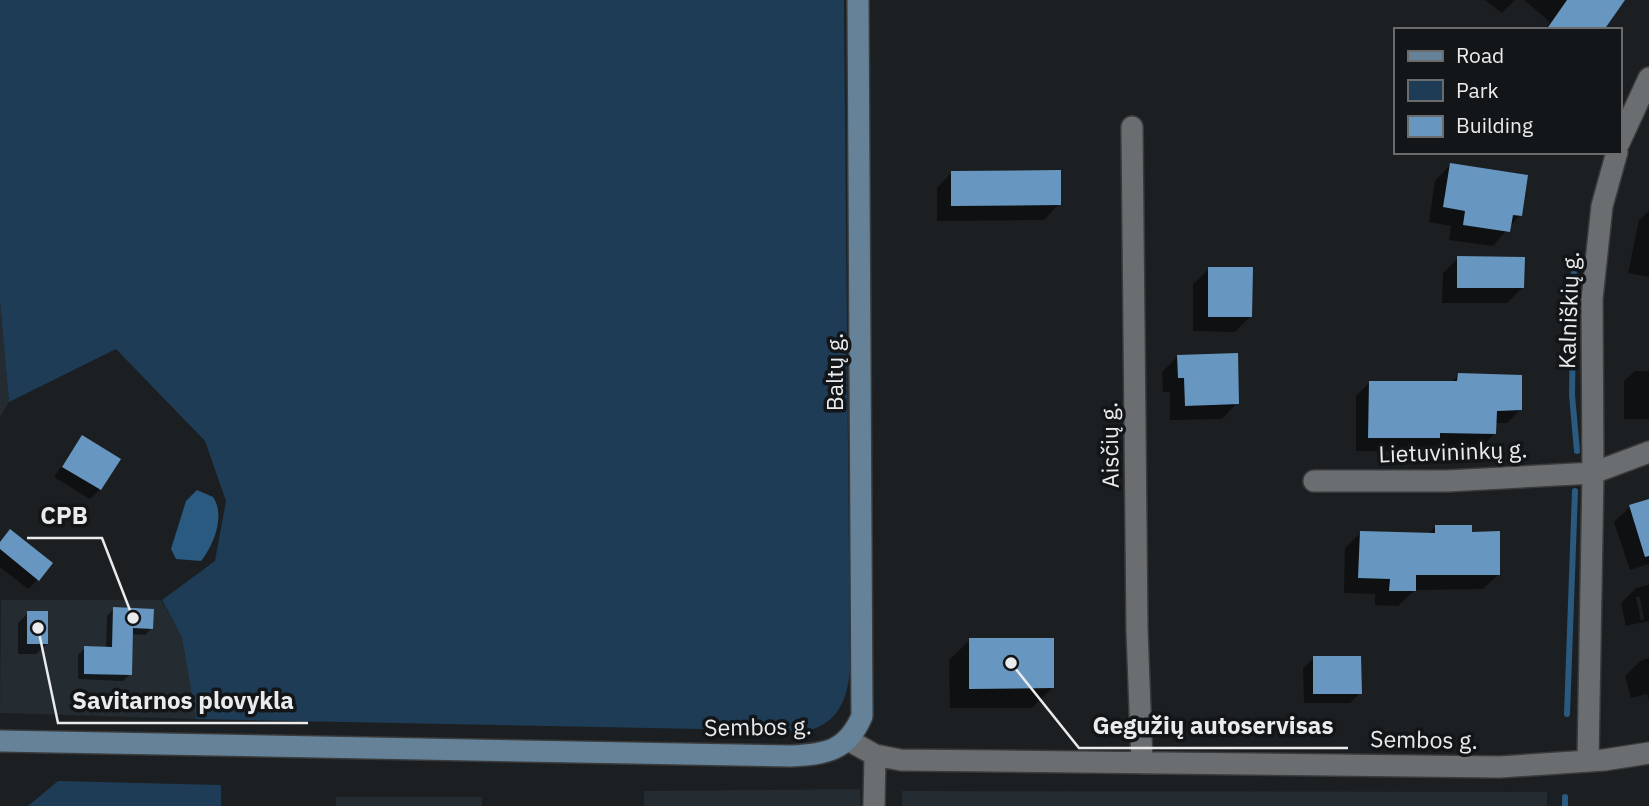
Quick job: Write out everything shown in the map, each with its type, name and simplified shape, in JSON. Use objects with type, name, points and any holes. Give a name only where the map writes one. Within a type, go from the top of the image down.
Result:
[{"type":"main road","name":"Baltų g.","points":[[848,740],[862,716],[858,0]]},
{"type":"main road","name":"Sembos g.","points":[[0,741],[791,756],[830,751],[848,740]]},
{"type":"street","points":[[1621,139],[1649,78]]},
{"type":"street","name":"Aisčių g.","points":[[1132,127],[1137,630],[1142,763]]},
{"type":"street","name":"Kalniškių g.","points":[[1588,761],[1593,473],[1592,299],[1602,206],[1616,154]]},
{"type":"street","points":[[1593,473],[1649,453]]},
{"type":"street","name":"Lietuvininkų g.","points":[[1314,481],[1447,481],[1593,473]]},
{"type":"street","name":"Sembos g.","points":[[848,740],[875,755],[901,760],[1500,768],[1649,753]]},
{"type":"street","points":[[874,806],[875,755]]},
{"type":"shaded area","points":[[0,301],[9,402],[0,417]]},
{"type":"shaded area","points":[[197,490],[213,497],[217,505],[216,530],[201,561],[176,559],[171,549],[186,501]]},
{"type":"shaded area","points":[[1,600],[161,600],[182,638],[196,719],[0,713]]},
{"type":"shaded area","points":[[860,789],[861,806],[644,806],[644,791]]},
{"type":"shaded area","points":[[902,791],[1547,792],[1547,806],[902,806]]},
{"type":"shaded area","points":[[336,797],[482,797],[482,806],[336,806]]},
{"type":"green space","points":[[0,0],[844,0],[850,671],[839,709],[826,722],[807,731],[196,719],[182,638],[162,600],[215,561],[226,501],[205,441],[116,349],[9,402],[0,301]]},
{"type":"green space","points":[[58,781],[221,785],[221,806],[28,806]]},
{"type":"building","points":[[1567,0],[1625,0],[1605,28],[1547,28]]},
{"type":"building","points":[[1450,163],[1528,175],[1522,216],[1513,215],[1510,232],[1463,225],[1465,211],[1443,207]]},
{"type":"building","points":[[1061,170],[1061,205],[951,206],[951,171]]},
{"type":"building","points":[[1457,256],[1525,257],[1524,288],[1457,288]]},
{"type":"building","points":[[1208,267],[1253,267],[1252,317],[1208,317]]},
{"type":"building","points":[[1238,353],[1239,404],[1185,406],[1184,378],[1178,378],[1177,355]]},
{"type":"building","points":[[1458,373],[1522,375],[1522,410],[1497,411],[1496,434],[1440,433],[1440,438],[1368,438],[1369,381],[1457,381]]},
{"type":"building","points":[[82,435],[121,459],[101,490],[62,467]]},
{"type":"building","points":[[1649,499],[1649,556],[1645,557],[1629,505]]},
{"type":"building","points":[[1435,525],[1472,525],[1472,532],[1500,531],[1500,575],[1416,575],[1416,591],[1389,591],[1390,579],[1358,578],[1360,531],[1435,533]]},
{"type":"building","points":[[10,529],[53,563],[39,581],[0,549],[0,542]]},
{"type":"building","points":[[113,607],[154,609],[153,629],[133,628],[132,675],[84,674],[84,646],[112,647]]},
{"type":"building","points":[[27,611],[48,611],[48,644],[27,644]]},
{"type":"building","points":[[969,638],[1054,638],[1054,688],[969,689]]},
{"type":"building","points":[[1313,656],[1361,656],[1362,694],[1313,694]]},
{"type":"waterway","points":[[1574,262],[1572,395],[1577,451]]},
{"type":"waterway","points":[[1567,714],[1575,491]]},
{"type":"waterway","points":[[1565,797],[1565,806]]},
{"type":"place","name":"CPB","points":[[133,618]]},
{"type":"place","name":"Savitarnos plovykla","points":[[38,628]]},
{"type":"place","name":"Gegužių autoservisas","points":[[1011,663]]}]
